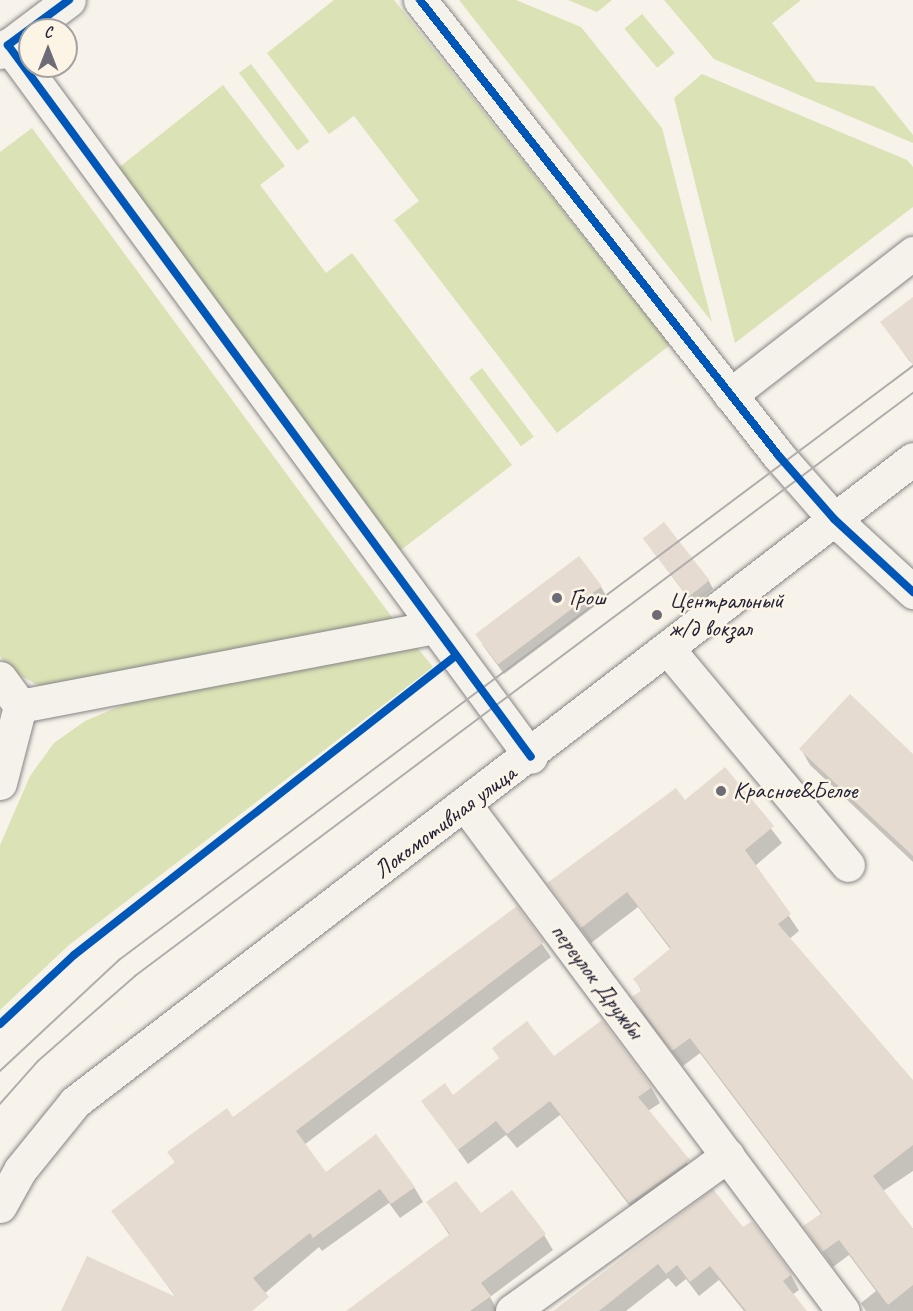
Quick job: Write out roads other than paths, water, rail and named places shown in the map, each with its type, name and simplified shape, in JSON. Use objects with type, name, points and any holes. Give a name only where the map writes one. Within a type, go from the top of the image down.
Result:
[{"type":"street","points":[[69,0],[4,49],[531,757]]},
{"type":"street","points":[[420,0],[730,394],[834,519],[913,592]]},
{"type":"street","points":[[730,394],[913,253]]},
{"type":"street","name":"Локомотивная улица","points":[[0,1206],[20,1170],[75,1102],[531,757],[913,459]]},
{"type":"street","points":[[20,706],[435,627]]},
{"type":"street","points":[[668,649],[848,865]]},
{"type":"street","points":[[0,678],[20,706]]},
{"type":"street","points":[[0,783],[20,706]]},
{"type":"street","name":"переулок Дружбы","points":[[466,806],[843,1311]]},
{"type":"street","points":[[513,1311],[728,1155]]},
{"type":"tram line","points":[[0,1071],[119,960],[913,366]]},
{"type":"tram line","points":[[0,1104],[38,1061],[135,976],[913,393]]},
{"type":"place","name":"Грош","points":[[557,598]]},
{"type":"place","name":"Центральный ж/д вокзал","points":[[657,615]]},
{"type":"place","name":"Красное&Белое","points":[[721,791]]}]
